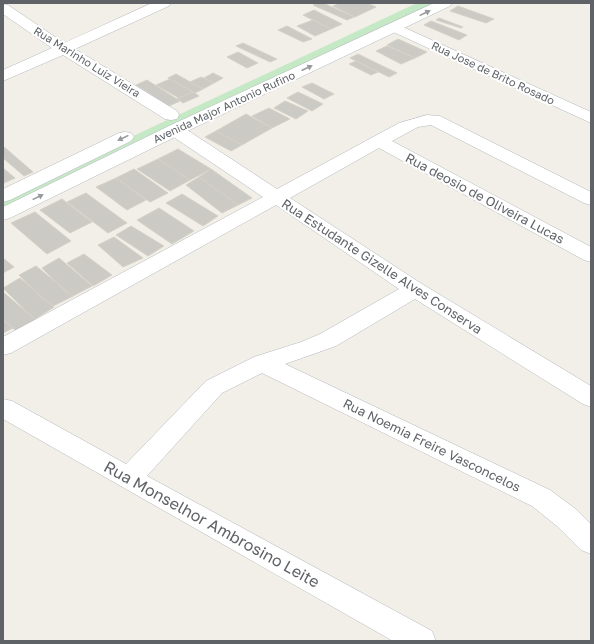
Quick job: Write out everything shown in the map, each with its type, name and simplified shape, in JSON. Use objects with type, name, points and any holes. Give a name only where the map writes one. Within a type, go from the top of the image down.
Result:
[{"type":"street","points":[[3,76],[164,3]]},
{"type":"street","points":[[79,41],[103,36],[174,3]]},
{"type":"street","name":"Avenida Major Antonio Rufino","points":[[3,196],[56,179],[173,123],[324,44],[412,3]]},
{"type":"street","name":"Avenida Major Antonio Rufino","points":[[173,123],[340,52],[445,3]]},
{"type":"street","name":"Rua Marinho Luiz Vieira","points":[[8,9],[173,123]]},
{"type":"street","name":"Rua Jose de Brito Rosado","points":[[394,27],[591,118]]},
{"type":"street","points":[[324,44],[340,52]]},
{"type":"street","points":[[3,347],[379,141],[414,123],[425,120],[434,120],[591,199]]},
{"type":"street","name":"Rua Estudante Gizelle Alves Conserva","points":[[173,123],[276,198],[415,289],[591,398]]},
{"type":"street","name":"Rua deosio de Oliveira Lucas","points":[[379,141],[591,255]]},
{"type":"street","name":"Avenida Major Antonio Rufino","points":[[3,214],[56,179]]},
{"type":"street","points":[[129,478],[214,387],[225,380],[262,363],[309,348],[328,340],[415,289]]},
{"type":"street","name":"Rua Noemia Freire Vasconcelos","points":[[262,363],[541,498],[567,518],[591,542]]},
{"type":"street","name":"Rua Monselhor Ambrosino Leite","points":[[3,408],[421,641]]},
{"type":"green space","points":[[417,3],[442,3],[3,211],[3,197]]},
{"type":"building","points":[[323,3],[354,17],[347,20],[313,5]]},
{"type":"building","points":[[340,3],[367,3],[376,7],[355,17],[333,6]]},
{"type":"building","points":[[458,6],[494,19],[486,23],[450,11]]},
{"type":"building","points":[[314,10],[342,24],[331,29],[303,15]]},
{"type":"building","points":[[439,18],[463,27],[461,28],[436,20]]},
{"type":"building","points":[[313,20],[331,29],[315,36],[297,26]]},
{"type":"building","points":[[431,21],[467,35],[459,40],[424,25]]},
{"type":"building","points":[[287,26],[312,39],[303,42],[278,30]]},
{"type":"building","points":[[398,39],[427,52],[415,58],[387,45]]},
{"type":"building","points":[[243,43],[277,59],[270,62],[236,46]]},
{"type":"building","points":[[387,46],[415,58],[401,64],[376,51]]},
{"type":"building","points":[[238,52],[258,63],[247,68],[227,57]]},
{"type":"building","points":[[358,54],[397,73],[389,77],[350,58]]},
{"type":"building","points":[[356,61],[378,72],[371,75],[349,64]]},
{"type":"building","points":[[213,73],[223,78],[214,83],[204,78]]},
{"type":"building","points":[[176,74],[203,89],[195,93],[168,78]]},
{"type":"building","points":[[201,77],[214,83],[203,89],[190,82]]},
{"type":"building","points":[[170,79],[193,92],[179,98],[156,85]]},
{"type":"building","points":[[147,80],[180,101],[169,106],[136,85]]},
{"type":"building","points":[[312,83],[334,94],[324,99],[302,87]]},
{"type":"building","points":[[193,92],[199,96],[183,103],[177,98]]},
{"type":"building","points":[[298,92],[323,104],[312,111],[287,98]]},
{"type":"building","points":[[285,101],[308,111],[296,119],[274,108]]},
{"type":"building","points":[[269,108],[290,119],[272,128],[252,116]]},
{"type":"building","points":[[246,114],[272,128],[242,145],[216,131]]},
{"type":"building","points":[[216,131],[242,145],[231,151],[205,137]]},
{"type":"building","points":[[3,146],[33,172],[24,176],[3,158]]},
{"type":"building","points":[[178,149],[211,169],[190,180],[158,159]]},
{"type":"building","points":[[158,159],[190,180],[170,191],[137,169]]},
{"type":"building","points":[[3,168],[15,178],[4,183]]},
{"type":"building","points":[[134,169],[168,193],[150,202],[116,178]]},
{"type":"building","points":[[211,169],[252,198],[238,205],[199,177]]},
{"type":"building","points":[[199,177],[238,205],[222,213],[186,185]]},
{"type":"building","points":[[116,178],[146,200],[127,210],[96,187]]},
{"type":"building","points":[[86,193],[127,223],[108,233],[67,202]]},
{"type":"building","points":[[182,194],[218,216],[203,226],[166,203]]},
{"type":"building","points":[[62,199],[92,222],[70,233],[40,210]]},
{"type":"building","points":[[159,208],[194,231],[172,244],[137,220]]},
{"type":"building","points":[[35,212],[71,241],[47,254],[11,223]]},
{"type":"building","points":[[131,226],[164,246],[148,256],[116,235]]},
{"type":"building","points":[[114,237],[143,258],[123,267],[98,245]]},
{"type":"building","points":[[84,254],[112,275],[93,286],[67,263]]},
{"type":"building","points":[[3,258],[14,267],[3,273]]},
{"type":"building","points":[[59,258],[92,286],[71,297],[42,268]]},
{"type":"building","points":[[36,266],[73,296],[53,306],[42,298],[19,275]]},
{"type":"building","points":[[20,278],[54,307],[35,319],[3,288]]},
{"type":"building","points":[[3,292],[36,320],[16,331],[3,319]]},
{"type":"building","points":[[3,320],[13,328],[3,333]]}]
